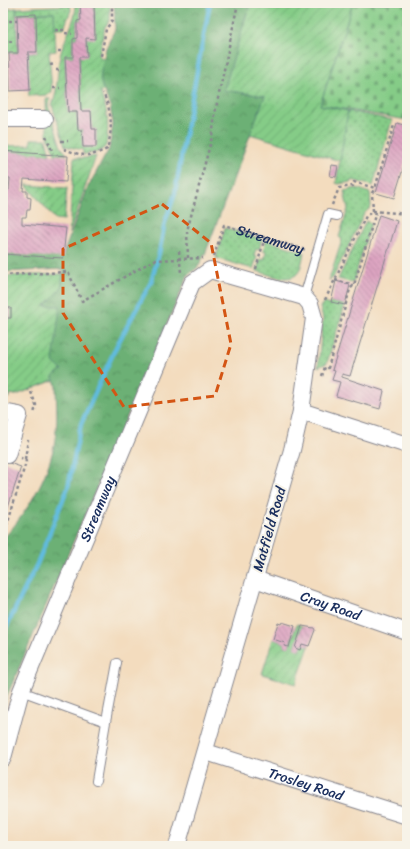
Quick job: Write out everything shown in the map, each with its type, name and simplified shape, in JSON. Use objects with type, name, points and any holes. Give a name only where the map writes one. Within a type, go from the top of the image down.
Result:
[{"type":"street","points":[[3,119],[45,119]]},
{"type":"street","points":[[210,270],[307,300]]},
{"type":"street","name":"Streamway","points":[[3,758],[21,691],[192,282],[210,270]]},
{"type":"street","name":"Matfield Road","points":[[177,846],[206,752],[292,450],[301,411],[314,318],[307,300]]},
{"type":"street","points":[[301,411],[407,445]]},
{"type":"street","points":[[3,412],[19,415],[7,455]]},
{"type":"street","name":"Cray Road","points":[[255,579],[407,632]]},
{"type":"street","name":"Trosley Road","points":[[206,752],[407,816]]},
{"type":"lane","points":[[328,214],[337,216]]},
{"type":"lane","name":"Streamway","points":[[307,300],[317,253],[328,214]]},
{"type":"lane","points":[[96,781],[117,664]]},
{"type":"lane","points":[[21,691],[106,722]]},
{"type":"path","points":[[68,3],[74,3]]},
{"type":"path","points":[[101,56],[106,29],[112,21],[112,3]]},
{"type":"path","points":[[188,258],[187,232],[212,137],[216,108],[238,3]]},
{"type":"path","points":[[3,21],[17,21]]},
{"type":"path","points":[[55,30],[67,30]]},
{"type":"path","points":[[65,33],[72,34]]},
{"type":"path","points":[[3,42],[15,41]]},
{"type":"path","points":[[58,51],[64,52]]},
{"type":"path","points":[[50,65],[56,64]]},
{"type":"path","points":[[56,70],[62,70]]},
{"type":"path","points":[[54,88],[60,88]]},
{"type":"path","points":[[64,149],[86,156],[92,156],[107,149],[111,119],[108,103],[103,93]]},
{"type":"path","points":[[5,100],[7,94]]},
{"type":"path","points":[[322,379],[325,367],[328,368],[350,289],[354,285],[375,211],[372,193],[375,188],[394,125]]},
{"type":"path","points":[[46,136],[52,154]]},
{"type":"path","points":[[61,141],[68,141]]},
{"type":"path","points":[[328,214],[339,188],[353,186],[354,182],[375,188]]},
{"type":"path","points":[[307,300],[316,297],[326,301],[366,216],[375,211],[407,214]]},
{"type":"path","name":"Streamway","points":[[210,270],[224,224],[317,253]]},
{"type":"path","points":[[252,282],[265,237]]},
{"type":"path","points":[[179,251],[179,259]]},
{"type":"path","points":[[3,275],[68,272],[82,301],[154,260],[204,258],[210,270]]},
{"type":"path","points":[[335,280],[354,285]]},
{"type":"path","points":[[5,531],[26,462],[25,459],[7,455]]},
{"type":"highlighted area","points":[[162,204],[211,243],[231,344],[215,396],[124,407],[63,313],[63,249]]},
{"type":"green space","points":[[76,3],[80,3],[81,20],[77,21],[77,38],[73,39],[73,57],[65,57],[68,112],[77,112],[78,130],[82,130],[83,147],[96,146],[96,129],[92,129],[81,111],[79,57],[87,56],[86,38],[95,38],[94,3],[110,3],[110,20],[105,27],[99,56],[104,59],[101,71],[101,83],[104,91],[100,92],[107,115],[108,126],[106,146],[102,150],[88,154],[83,154],[83,150],[65,146],[52,105],[56,88],[60,56],[74,17]]},
{"type":"green space","points":[[114,3],[250,3],[224,90],[265,96],[205,254],[198,267],[188,275],[7,696],[3,710],[3,537],[5,537],[23,514],[39,488],[54,446],[57,414],[56,385],[54,380],[16,395],[3,393],[44,307],[61,288],[64,269],[3,272],[3,254],[63,255],[88,187],[109,149],[113,124],[110,106],[101,84],[100,75],[106,48],[115,29]]},
{"type":"green space","points":[[250,3],[353,3],[320,105],[348,111],[340,161],[250,134],[265,96],[224,90]]},
{"type":"green space","points":[[353,3],[407,3],[407,120],[320,105]]},
{"type":"green space","points":[[70,5],[71,10],[64,28],[55,28],[53,12],[17,15],[16,8]]},
{"type":"green space","points":[[16,8],[18,53],[3,53],[3,9]]},
{"type":"green space","points":[[54,12],[56,51],[49,52],[52,92],[48,95],[29,96],[28,53],[37,52],[36,14]]},
{"type":"green space","points":[[46,99],[50,99],[48,105],[61,147],[67,154],[55,154],[47,134]]},
{"type":"green space","points":[[348,111],[392,120],[373,186],[352,180],[351,182],[336,183]]},
{"type":"green space","points":[[31,139],[46,139],[50,155],[3,151],[3,146],[31,145]]},
{"type":"green space","points":[[96,156],[69,234],[74,158]]},
{"type":"green space","points":[[26,185],[67,188],[64,220],[55,219]]},
{"type":"green space","points":[[357,188],[370,193],[371,207],[364,214],[333,278],[329,280],[342,240],[339,237],[348,209],[344,191]]},
{"type":"green space","points":[[366,221],[371,223],[353,283],[338,279]]},
{"type":"green space","points":[[225,228],[262,239],[259,250],[256,249],[254,256],[257,257],[253,269],[216,258]]},
{"type":"green space","points":[[266,240],[304,252],[300,269],[296,275],[286,278],[257,271],[260,259],[264,260],[266,252],[263,251]]},
{"type":"green space","points":[[63,274],[61,288],[45,306],[60,306],[53,362],[62,370],[53,376],[54,380],[16,395],[10,394],[10,397],[3,399],[3,276]]},
{"type":"green space","points":[[324,302],[328,305],[331,302],[345,305],[327,363],[318,367],[323,319],[320,307]]},
{"type":"green space","points":[[297,624],[302,626],[295,648],[300,650],[302,644],[309,646],[296,684],[262,674],[273,639],[285,643],[284,646],[289,647]]},
{"type":"building","points":[[80,3],[94,3],[95,39],[86,38],[87,57],[79,57],[81,111],[91,111],[92,129],[96,129],[96,147],[83,147],[82,130],[78,130],[77,112],[68,112],[65,57],[73,57],[73,39],[77,38],[77,21],[81,20]]},
{"type":"building","points":[[36,14],[37,52],[28,52],[30,90],[10,91],[9,53],[18,53],[17,15]]},
{"type":"building","points":[[397,123],[407,126],[407,156],[394,198],[376,193]]},
{"type":"building","points":[[3,151],[68,156],[66,182],[24,179],[23,191],[27,191],[27,197],[31,198],[30,210],[27,210],[26,217],[22,217],[22,224],[66,228],[63,258],[3,254],[3,190],[9,190],[10,178],[3,177]]},
{"type":"building","points":[[332,165],[338,166],[336,177],[330,176]]},
{"type":"building","points":[[379,215],[397,221],[350,376],[342,374],[342,377],[384,391],[380,409],[336,396],[340,382],[332,380],[335,371],[332,370]]},
{"type":"building","points":[[336,281],[350,285],[345,305],[331,302]]},
{"type":"building","points":[[3,307],[11,308],[11,318],[3,318]]},
{"type":"building","points":[[3,461],[21,467],[3,522]]},
{"type":"building","points":[[282,622],[295,626],[289,647],[284,646],[285,643],[273,639],[278,623],[281,624]]},
{"type":"building","points":[[302,626],[314,628],[315,630],[309,646],[302,644],[300,650],[295,648]]},
{"type":"waterway","points":[[3,634],[37,564],[68,487],[81,424],[117,345],[151,282],[159,253],[165,222],[175,194],[210,3]]}]
